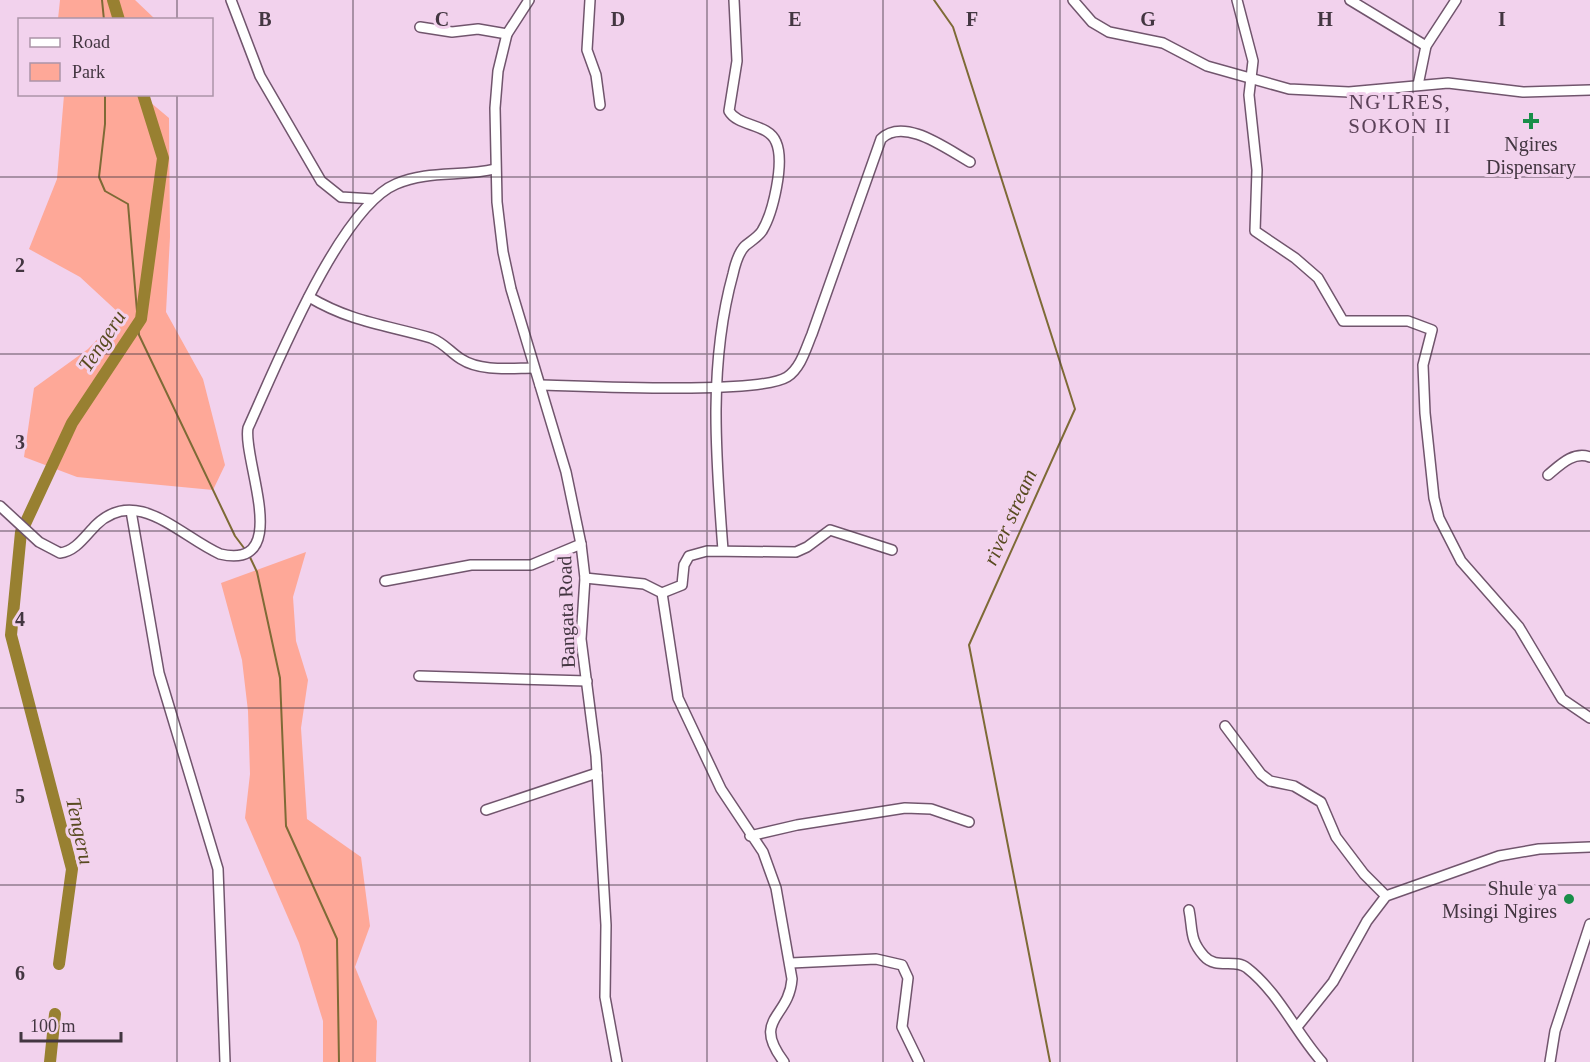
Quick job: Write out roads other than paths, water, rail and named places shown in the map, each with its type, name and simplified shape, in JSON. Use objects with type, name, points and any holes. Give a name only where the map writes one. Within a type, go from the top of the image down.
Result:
[{"type":"street","points":[[231,0],[260,76],[321,181],[341,197],[373,199]]},
{"type":"street","name":"Bangata Road","points":[[530,0],[507,34],[498,71],[495,108],[495,169],[503,252],[525,341],[566,472],[581,544],[585,578],[581,639],[597,773],[606,925],[605,997],[617,1062]]},
{"type":"street","points":[[590,0],[587,50],[596,75],[600,105]]},
{"type":"street","points":[[723,550],[715,444],[717,386],[723,328],[732,276],[739,255],[758,237],[768,218],[774,200],[777,168],[776,142],[769,133],[733,116],[729,111],[738,61],[734,0]]},
{"type":"street","points":[[1073,0],[1085,15],[1101,28],[1128,37],[1163,43],[1207,66],[1250,80],[1289,89],[1324,92],[1448,82],[1523,92],[1590,90]]},
{"type":"street","points":[[1237,0],[1252,58],[1250,80],[1257,170],[1255,231],[1295,258],[1318,278],[1343,321],[1408,321],[1432,330],[1433,334],[1423,365],[1425,421],[1434,498],[1439,518],[1461,561],[1519,627],[1562,699],[1590,718]]},
{"type":"street","points":[[1350,0],[1426,46]]},
{"type":"street","points":[[1418,85],[1426,46],[1456,0]]},
{"type":"street","points":[[420,27],[452,32],[478,29],[507,34]]},
{"type":"street","points":[[540,385],[717,386],[777,381],[792,373],[800,363],[877,148],[886,134],[898,130],[910,132],[970,162]]},
{"type":"street","points":[[0,506],[39,542],[60,553],[72,549],[109,514],[119,510],[151,515],[220,554],[240,555],[256,546],[261,520],[248,446],[248,428],[309,297],[348,229],[373,199],[393,185],[420,176],[465,174],[495,169]]},
{"type":"street","points":[[309,297],[351,318],[440,341],[462,360],[471,363],[507,369],[534,368]]},
{"type":"street","points":[[1548,475],[1568,459],[1577,456],[1590,457]]},
{"type":"street","points":[[131,511],[159,673],[218,869],[225,1062]]},
{"type":"street","points":[[585,578],[644,584],[662,593],[682,585],[684,565],[688,556],[723,550],[796,552],[830,530],[892,550]]},
{"type":"street","points":[[385,581],[471,566],[531,565],[581,544]]},
{"type":"street","points":[[662,593],[680,705],[712,773],[750,836],[763,852],[776,888],[791,963],[790,993],[770,1030],[771,1041],[784,1062]]},
{"type":"street","points":[[419,676],[477,676],[554,682],[587,681]]},
{"type":"street","points":[[1225,726],[1260,774],[1270,781],[1294,786],[1321,802],[1336,837],[1364,874],[1386,896]]},
{"type":"street","points":[[486,810],[597,773]]},
{"type":"street","points":[[750,836],[797,825],[905,808],[931,809],[969,822]]},
{"type":"street","points":[[1297,1027],[1333,982],[1367,921],[1386,896],[1499,856],[1539,849],[1590,847]]},
{"type":"street","points":[[1188,910],[1190,935],[1205,957],[1214,963],[1238,964],[1249,969],[1297,1027],[1322,1062]]},
{"type":"street","points":[[1550,1062],[1555,1031],[1590,924]]},
{"type":"street","points":[[791,963],[876,958],[902,965],[908,978],[902,1027],[919,1062]]},
{"type":"waterway","points":[[102,0],[104,18]]},
{"type":"waterway","name":"Tengeru","points":[[113,0],[118,18]]},
{"type":"waterway","name":"river stream","points":[[934,0],[953,27],[1075,409],[969,645],[1050,1062]]},
{"type":"waterway","name":"Tengeru","points":[[105,96],[105,124],[99,177],[105,191],[128,204],[139,335],[235,536],[244,548]]},
{"type":"waterway","name":"Tengeru","points":[[25,524],[72,423],[141,319],[163,158],[144,96]]},
{"type":"waterway","name":"Tengeru","points":[[21,532],[11,635],[72,869],[59,964]]},
{"type":"waterway","points":[[248,553],[257,572],[280,678],[286,826],[337,939],[339,1062]]},
{"type":"waterway","name":"Tengeru","points":[[50,1062],[55,1014]]},
{"type":"place","name":"Ngires Dispensary","points":[[1531,121]]},
{"type":"place","name":"Shule ya Msingi Ngires","points":[[1569,899]]},
{"type":"district","name":"NG'LRES, SOKON II","points":[[1400,114]]}]
